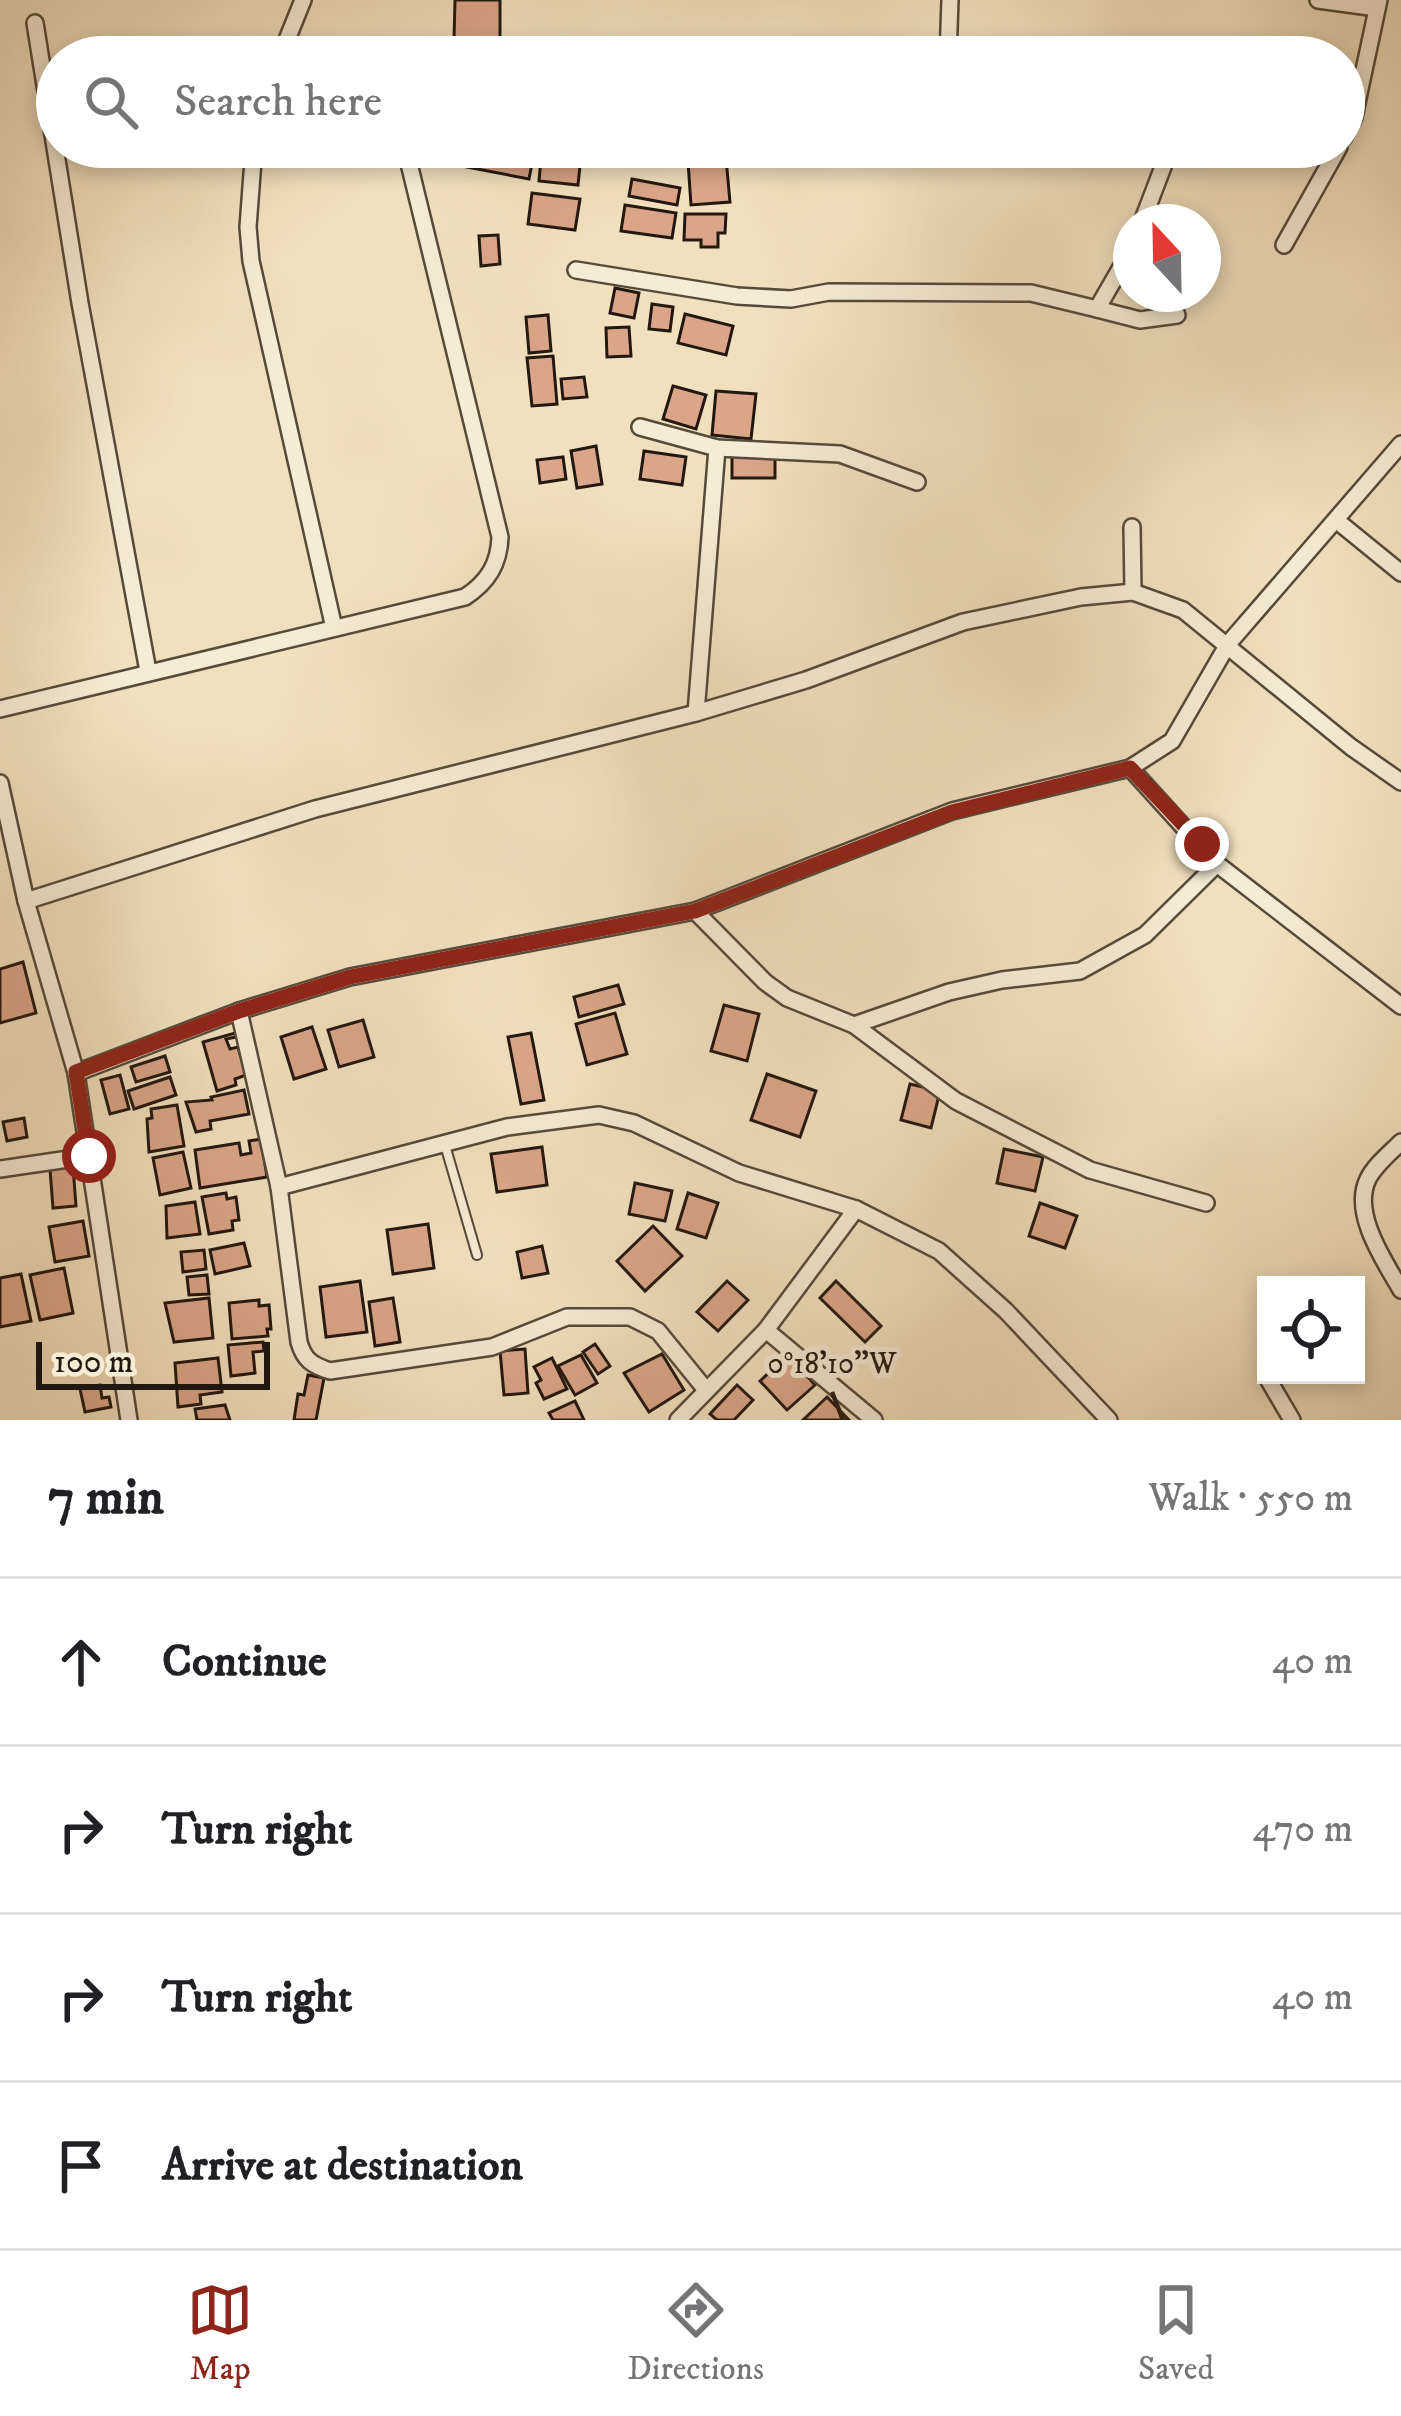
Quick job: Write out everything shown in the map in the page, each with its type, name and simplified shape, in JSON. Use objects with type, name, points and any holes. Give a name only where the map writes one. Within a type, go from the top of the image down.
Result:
[{"type":"street","points":[[288,36],[303,0]]},
{"type":"street","points":[[949,36],[950,0]]},
{"type":"street","points":[[1318,0],[1378,4],[1365,72]]},
{"type":"street","points":[[35,23],[37,36]]},
{"type":"street","points":[[58,168],[148,671]]},
{"type":"street","points":[[252,168],[251,261],[334,628]]},
{"type":"street","points":[[0,709],[465,597],[478,589],[499,559],[500,537],[410,168]]},
{"type":"street","points":[[1149,204],[1163,168]]},
{"type":"street","points":[[1284,245],[1327,168]]},
{"type":"street","points":[[576,270],[737,296],[1009,292],[1031,293],[1140,320],[1177,315]]},
{"type":"street","points":[[1097,309],[1113,281]]},
{"type":"street","points":[[640,428],[717,448],[840,454],[917,482]]},
{"type":"street","points":[[76,1072],[239,1011],[350,977],[695,911],[952,812],[1130,768],[1172,742],[1228,644],[1401,444]]},
{"type":"street","points":[[696,713],[717,448]]},
{"type":"street","points":[[1336,520],[1401,572]]},
{"type":"street","points":[[1132,527],[1133,592]]},
{"type":"street","points":[[26,901],[314,809],[696,713],[806,680],[963,622],[1081,597],[1133,592],[1177,607],[1401,782]]},
{"type":"street","points":[[1130,768],[1216,864],[1401,1006]]},
{"type":"street","points":[[0,783],[26,901],[76,1072],[129,1420]]},
{"type":"street","points":[[854,1025],[949,992],[1081,971],[1155,926],[1216,864]]},
{"type":"street","points":[[695,911],[765,982],[787,998],[854,1025],[956,1101],[1090,1170],[1206,1203]]},
{"type":"street","points":[[239,1011],[280,1187],[298,1342],[313,1365],[330,1371],[448,1355],[492,1346],[567,1317],[630,1317],[658,1331],[706,1390]]},
{"type":"street","points":[[280,1187],[507,1127],[599,1114],[634,1123],[739,1172],[856,1209],[939,1251],[1006,1311],[1108,1420]]},
{"type":"street","points":[[1401,1142],[1370,1174],[1364,1189],[1369,1224],[1401,1290]]},
{"type":"street","points":[[0,1169],[89,1156]]},
{"type":"street","points":[[678,1420],[766,1330],[856,1209]]},
{"type":"street","points":[[766,1330],[874,1420]]},
{"type":"street","points":[[1271,1384],[1292,1420]]},
{"type":"lane","points":[[445,1143],[477,1255]]},
{"type":"building","points":[[455,0],[500,0],[500,36],[454,36]]},
{"type":"building","points":[[472,168],[531,168],[529,179]]},
{"type":"building","points":[[540,168],[580,168],[578,185],[539,181]]},
{"type":"building","points":[[688,168],[727,168],[730,202],[691,205]]},
{"type":"building","points":[[632,179],[680,188],[677,205],[629,196]]},
{"type":"building","points":[[532,193],[580,199],[575,230],[528,224]]},
{"type":"building","points":[[625,205],[676,213],[672,238],[621,231]]},
{"type":"building","points":[[685,214],[726,214],[718,247],[684,240]]},
{"type":"building","points":[[498,235],[500,264],[481,266],[479,236]]},
{"type":"building","points":[[615,288],[639,293],[634,318],[610,313]]},
{"type":"building","points":[[652,304],[673,307],[670,331],[649,329]]},
{"type":"building","points":[[685,314],[733,326],[726,355],[678,343]]},
{"type":"building","points":[[548,315],[551,351],[529,353],[526,317]]},
{"type":"building","points":[[629,327],[631,356],[607,357],[606,328]]},
{"type":"building","points":[[553,356],[557,404],[532,406],[527,358]]},
{"type":"building","points":[[584,377],[587,397],[563,399],[561,379]]},
{"type":"building","points":[[673,386],[706,395],[696,429],[663,419]]},
{"type":"building","points":[[716,391],[756,394],[751,439],[712,435]]},
{"type":"building","points":[[596,446],[602,484],[577,488],[571,451]]},
{"type":"building","points":[[644,451],[686,457],[682,485],[640,479]]},
{"type":"building","points":[[732,453],[775,454],[775,478],[732,478]]},
{"type":"building","points":[[563,457],[566,479],[540,483],[537,460]]},
{"type":"building","points":[[23,962],[36,1013],[0,1023],[0,969]]},
{"type":"building","points":[[618,985],[624,1004],[579,1017],[574,997]]},
{"type":"building","points":[[724,1005],[759,1014],[747,1061],[711,1051]]},
{"type":"building","points":[[615,1013],[627,1054],[587,1065],[576,1024]]},
{"type":"building","points":[[363,1020],[374,1057],[339,1067],[328,1030]]},
{"type":"building","points":[[312,1027],[326,1069],[294,1079],[281,1037]]},
{"type":"building","points":[[235,1033],[236,1037],[226,1039],[230,1049],[238,1047],[246,1075],[235,1079],[236,1085],[217,1091],[203,1042]]},
{"type":"building","points":[[531,1033],[544,1100],[521,1104],[508,1037]]},
{"type":"building","points":[[165,1056],[170,1072],[136,1082],[131,1067]]},
{"type":"building","points":[[767,1074],[816,1091],[800,1137],[751,1120]]},
{"type":"building","points":[[120,1075],[129,1109],[110,1114],[101,1080]]},
{"type":"building","points":[[170,1077],[176,1095],[134,1109],[128,1091]]},
{"type":"building","points":[[910,1084],[940,1091],[931,1128],[901,1120]]},
{"type":"building","points":[[244,1090],[249,1114],[210,1121],[211,1129],[196,1132],[186,1102]]},
{"type":"building","points":[[177,1105],[184,1146],[149,1152],[151,1109]]},
{"type":"building","points":[[24,1118],[27,1137],[7,1141],[3,1122]]},
{"type":"building","points":[[261,1139],[267,1177],[200,1188],[195,1150],[239,1143],[241,1155],[251,1153],[249,1141]]},
{"type":"building","points":[[542,1147],[547,1185],[497,1192],[491,1154]]},
{"type":"building","points":[[1004,1149],[1043,1157],[1035,1191],[997,1183]]},
{"type":"building","points":[[183,1152],[191,1188],[160,1195],[153,1158]]},
{"type":"building","points":[[73,1167],[76,1206],[53,1208],[50,1169]]},
{"type":"building","points":[[635,1183],[672,1191],[665,1221],[629,1214]]},
{"type":"building","points":[[226,1193],[227,1199],[236,1197],[239,1220],[232,1221],[233,1230],[209,1234],[202,1197]]},
{"type":"building","points":[[688,1193],[718,1203],[706,1238],[677,1229]]},
{"type":"building","points":[[195,1202],[200,1234],[167,1238],[166,1206]]},
{"type":"building","points":[[1040,1203],[1077,1216],[1065,1248],[1029,1236]]},
{"type":"building","points":[[83,1221],[89,1256],[55,1262],[49,1227]]},
{"type":"building","points":[[428,1224],[434,1268],[393,1274],[387,1230]]},
{"type":"building","points":[[653,1226],[682,1256],[645,1291],[617,1261]]},
{"type":"building","points":[[244,1243],[250,1266],[215,1274],[210,1250]]},
{"type":"building","points":[[542,1246],[548,1273],[522,1278],[517,1252]]},
{"type":"building","points":[[204,1250],[206,1269],[183,1272],[181,1252]]},
{"type":"building","points":[[64,1268],[73,1313],[40,1320],[30,1275]]},
{"type":"building","points":[[21,1274],[31,1321],[0,1327],[0,1278]]},
{"type":"building","points":[[207,1275],[209,1294],[189,1295],[187,1277]]},
{"type":"building","points":[[360,1281],[367,1332],[326,1337],[320,1287]]},
{"type":"building","points":[[727,1281],[748,1300],[718,1331],[697,1312]]},
{"type":"building","points":[[836,1281],[881,1326],[865,1342],[820,1298]]},
{"type":"building","points":[[209,1298],[213,1338],[174,1342],[165,1303]]},
{"type":"building","points":[[393,1298],[400,1342],[375,1346],[369,1302]]},
{"type":"building","points":[[259,1300],[259,1306],[269,1305],[268,1336],[232,1339],[229,1303]]},
{"type":"building","points":[[263,1342],[264,1351],[253,1352],[255,1373],[231,1376],[228,1345]]},
{"type":"building","points":[[595,1344],[610,1366],[598,1374],[583,1352]]},
{"type":"building","points":[[525,1349],[528,1393],[504,1395],[500,1351]]},
{"type":"building","points":[[662,1354],[684,1390],[649,1412],[624,1373]]},
{"type":"building","points":[[581,1355],[597,1383],[575,1395],[558,1366]]},
{"type":"building","points":[[788,1355],[815,1385],[787,1410],[760,1381]]},
{"type":"building","points":[[218,1358],[222,1392],[200,1395],[201,1404],[178,1407],[175,1363]]},
{"type":"building","points":[[552,1358],[567,1389],[544,1399],[534,1367]]},
{"type":"building","points":[[308,1375],[324,1378],[316,1420],[294,1420],[298,1394],[304,1395]]},
{"type":"building","points":[[100,1385],[102,1398],[109,1397],[111,1407],[85,1412],[80,1389]]},
{"type":"building","points":[[737,1385],[753,1400],[734,1420],[717,1420],[710,1414]]},
{"type":"building","points":[[827,1397],[849,1420],[803,1420]]},
{"type":"building","points":[[575,1401],[584,1420],[553,1420],[549,1413]]},
{"type":"building","points":[[225,1405],[230,1420],[197,1420],[195,1409]]},
{"type":"route","points":[[89,1156],[76,1072],[239,1011],[350,977],[695,911],[952,812],[1130,768],[1202,844]]}]
